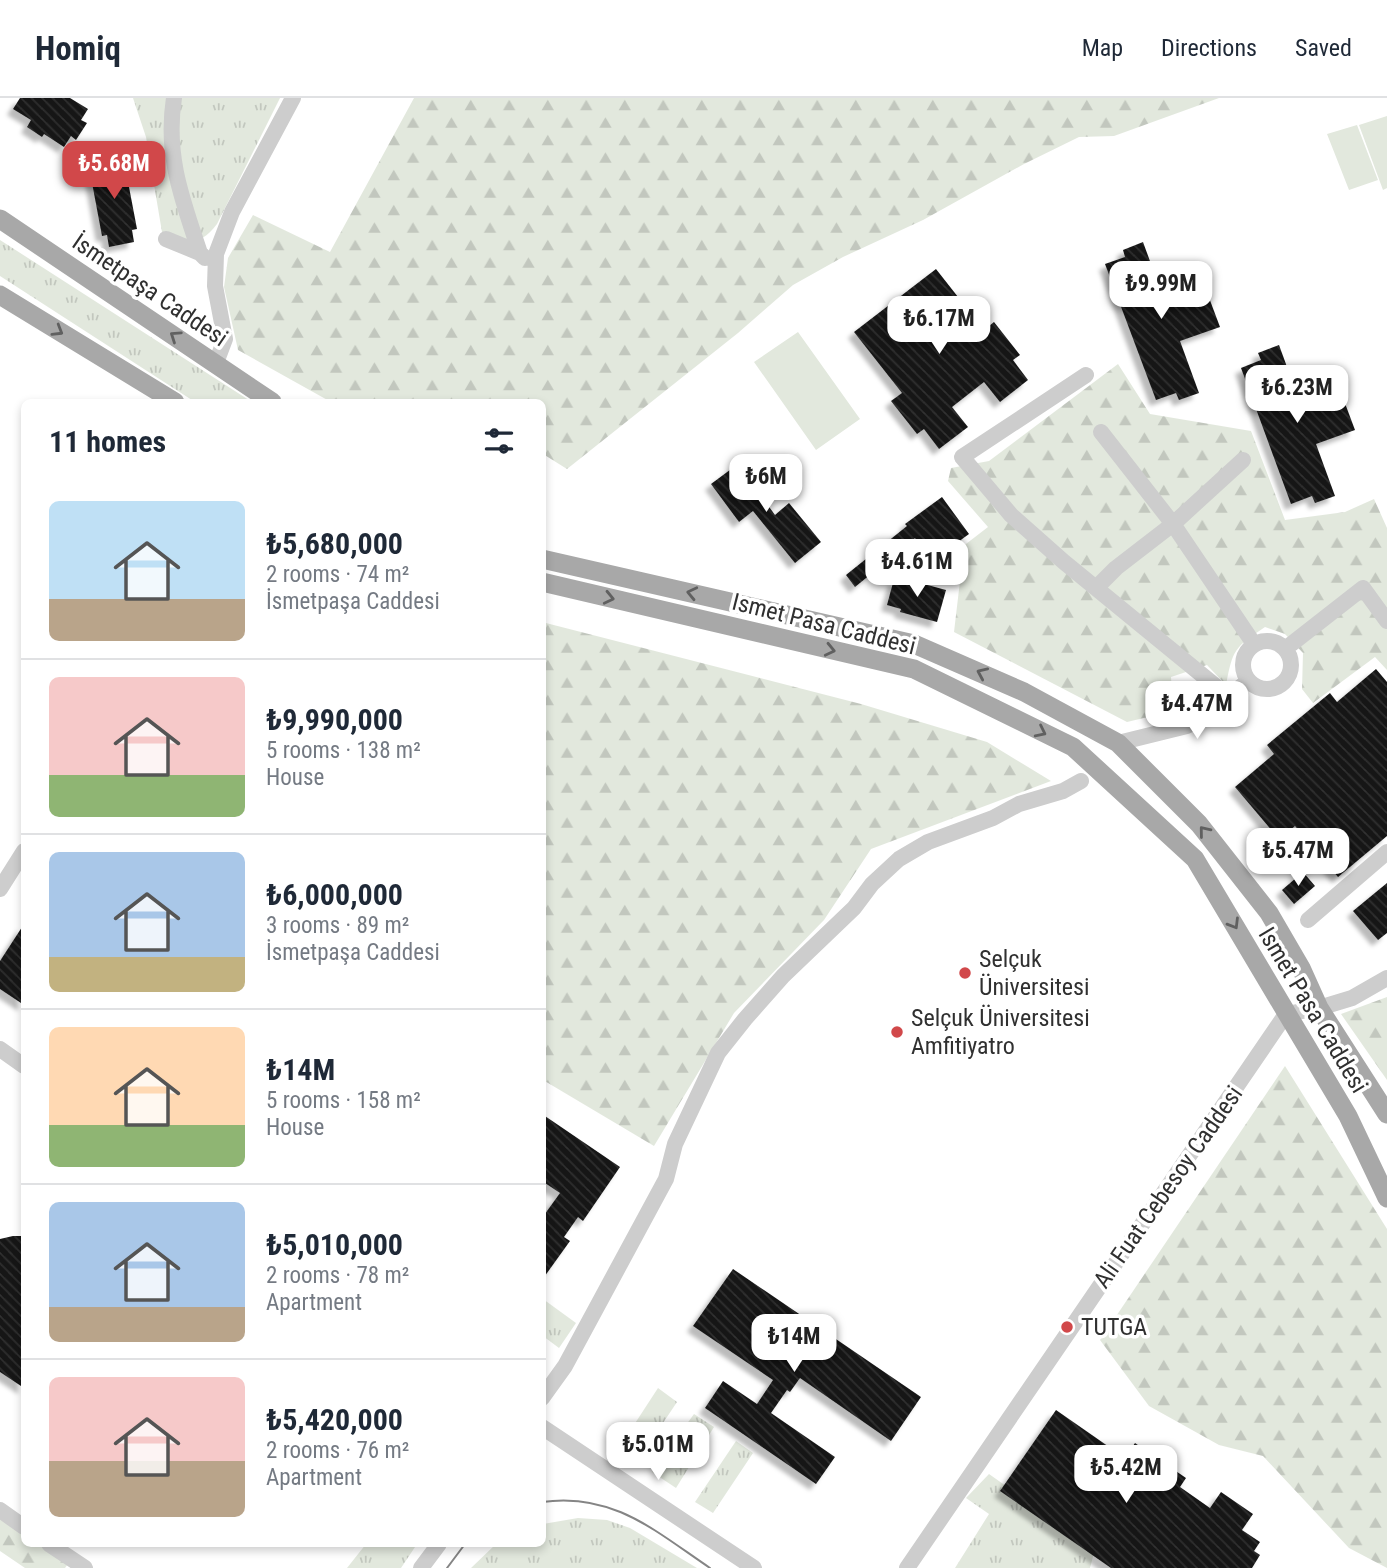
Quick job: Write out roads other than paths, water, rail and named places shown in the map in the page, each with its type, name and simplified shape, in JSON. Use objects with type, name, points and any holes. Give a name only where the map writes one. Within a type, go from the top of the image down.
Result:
[{"type":"main road","name":"İsmetpaşa Caddesi","points":[[0,219],[268,399]]},
{"type":"main road","points":[[0,295],[170,399]]},
{"type":"main road","points":[[546,560],[914,644],[1024,692],[1118,743],[1199,824],[1269,913],[1301,968],[1319,1008],[1387,1114]]},
{"type":"main road","name":"Ismet Pasa Caddesi","points":[[546,583],[914,669],[1073,747],[1195,859],[1348,1116],[1387,1198]]},
{"type":"street","points":[[174,98],[170,124],[172,158],[200,253]]},
{"type":"street","points":[[216,363],[225,340],[215,286],[216,254],[232,212],[293,98]]},
{"type":"street","points":[[166,239],[200,253],[216,270]]},
{"type":"street","points":[[1086,374],[962,457],[1011,514],[1064,562],[1228,697]]},
{"type":"street","points":[[1101,432],[1173,524],[1254,644]]},
{"type":"street","points":[[1097,587],[1116,568],[1173,524],[1243,460]]},
{"type":"street","points":[[1285,649],[1363,588],[1387,621]]},
{"type":"street","points":[[1272,641],[1285,649],[1291,662],[1290,671],[1282,684],[1264,689],[1248,681],[1242,662],[1254,644],[1272,641]]},
{"type":"street","points":[[1118,743],[1187,726],[1248,681]]},
{"type":"street","points":[[546,1392],[565,1366],[666,1179],[675,1144],[718,1053],[752,1011],[899,859],[928,842],[993,818],[1018,804],[1063,791],[1081,781]]},
{"type":"street","points":[[1308,920],[1387,852]]},
{"type":"street","points":[[0,889],[21,856]]},
{"type":"street","points":[[1286,1014],[1352,998],[1387,978]]},
{"type":"street","name":"Ali Fuat Cebesoy Caddesi","points":[[907,1568],[1286,1014]]},
{"type":"street","points":[[0,1049],[21,1064]]},
{"type":"street","points":[[546,1430],[754,1568]]},
{"type":"street","points":[[0,1510],[21,1525]]},
{"type":"street","points":[[54,1547],[85,1568]]},
{"type":"street","points":[[421,1568],[437,1547]]},
{"type":"tram line","points":[[546,1502],[567,1500],[590,1503],[632,1517],[710,1568]]},
{"type":"tram line","points":[[447,1568],[463,1547]]},
{"type":"place","name":"Selçuk Üniversitesi","points":[[965,973]]},
{"type":"place","name":"Selçuk Üniversitesi Amfitiyatro","points":[[897,1032]]},
{"type":"place","name":"TUTGA","points":[[1067,1327]]}]
